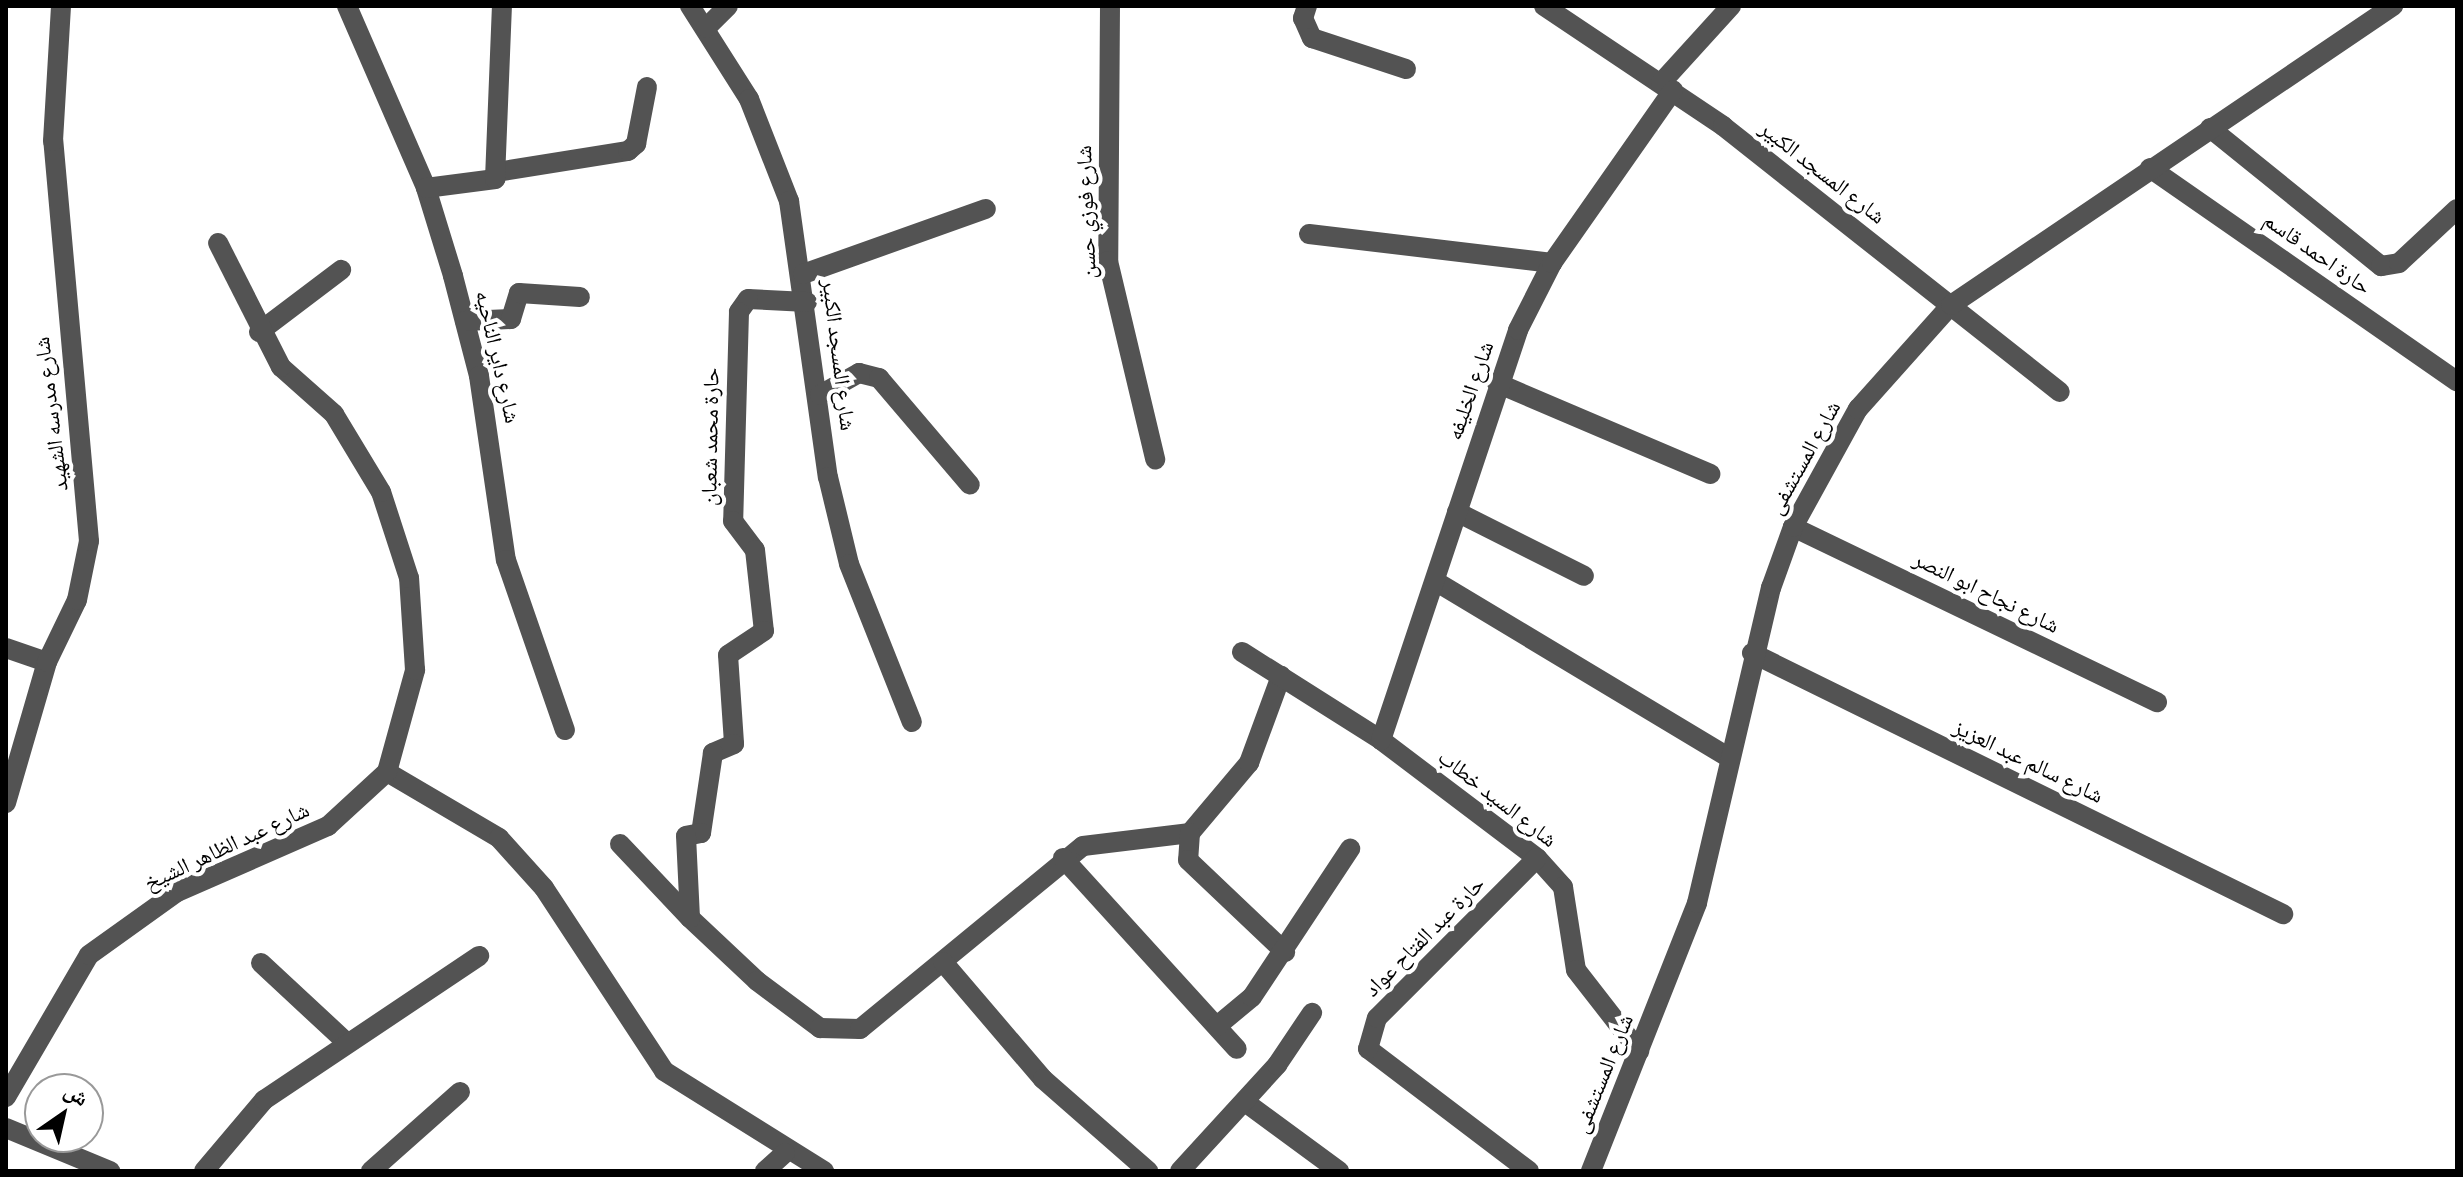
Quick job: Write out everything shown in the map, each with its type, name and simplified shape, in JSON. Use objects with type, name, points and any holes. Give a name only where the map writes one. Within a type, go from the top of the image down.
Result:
[{"type":"street","name":"شارع مدرسه الشهيد","points":[[6,803],[47,662],[77,600],[89,541],[53,141],[61,6]]},
{"type":"street","name":"شارع داير الناحيه","points":[[347,6],[426,188],[465,321],[494,456],[506,560],[565,730]]},
{"type":"street","points":[[426,188],[490,182],[497,172],[502,6]]},
{"type":"street","name":"شارع المسجد الكبير","points":[[690,6],[749,99],[789,201],[807,302],[828,477],[849,564],[912,722]]},
{"type":"street","points":[[706,28],[728,6]]},
{"type":"street","name":"شارع فوزي حسن","points":[[1110,6],[1108,261],[1155,459]]},
{"type":"street","points":[[1307,6],[1303,18],[1312,38],[1406,69]]},
{"type":"street","name":"شارع المسجد الكبير","points":[[1544,6],[1667,87],[2060,392]]},
{"type":"street","name":"شارع الخليفه","points":[[1381,740],[1497,383],[1552,263],[1667,87],[1731,6]]},
{"type":"street","name":"شارع المستشفى","points":[[1591,1171],[1697,903],[1752,653],[1793,527],[1858,409],[1951,305],[2393,6]]},
{"type":"street","points":[[497,172],[628,151],[636,144],[647,87]]},
{"type":"street","points":[[2210,128],[2381,266],[2399,263],[2457,209]]},
{"type":"street","name":"حارة احمد قاسم","points":[[2150,168],[2457,381]]},
{"type":"street","points":[[803,274],[986,209]]},
{"type":"street","points":[[1309,234],[1552,263]]},
{"type":"street","points":[[218,243],[259,332],[281,367],[334,414],[374,479],[409,578],[415,670],[387,772],[499,838],[544,888],[664,1071],[785,1153],[824,1171]]},
{"type":"street","points":[[259,332],[341,270]]},
{"type":"street","points":[[465,321],[511,319],[519,293],[580,297]]},
{"type":"street","name":"حارة محمد شعبان","points":[[690,918],[686,836],[701,833],[713,753],[734,744],[728,655],[764,631],[755,550],[733,521],[739,312],[748,299],[807,302]]},
{"type":"street","points":[[820,395],[859,373],[879,378],[970,485]]},
{"type":"street","points":[[1497,383],[1710,474]]},
{"type":"street","points":[[1457,512],[1584,576]]},
{"type":"street","name":"شارع نجاح ابو النصر","points":[[1793,527],[2157,702]]},
{"type":"street","points":[[1435,581],[1729,758]]},
{"type":"street","points":[[6,648],[47,662]]},
{"type":"street","name":"شارع السيد خطاب","points":[[1242,652],[1381,740],[1537,858],[1563,887],[1576,970],[1639,1051]]},
{"type":"street","name":"شارع سالم عبد العزيز","points":[[1752,653],[2283,914]]},
{"type":"street","points":[[1281,676],[1249,763],[1190,833],[1188,860],[1285,952]]},
{"type":"street","name":"شارع عبد الظاهر الشيخ","points":[[6,1097],[89,955],[177,892],[328,826],[387,772]]},
{"type":"street","points":[[620,844],[690,918],[820,1028],[860,1029],[1063,858],[1109,839],[1190,833]]},
{"type":"street","points":[[1217,1026],[1252,997],[1285,952],[1350,849]]},
{"type":"street","points":[[1063,858],[1237,1049]]},
{"type":"street","name":"حارة عبد الفتاح عواد","points":[[1529,1171],[1368,1049],[1377,1018],[1537,858]]},
{"type":"street","points":[[204,1171],[264,1100],[345,1041],[479,956]]},
{"type":"street","points":[[943,962],[1043,1079],[1148,1171]]},
{"type":"street","points":[[261,963],[345,1041]]},
{"type":"street","points":[[1180,1171],[1245,1102],[1312,1013]]},
{"type":"street","points":[[371,1171],[460,1092]]},
{"type":"street","points":[[1245,1102],[1339,1171]]},
{"type":"street","points":[[6,1128],[110,1171]]},
{"type":"street","points":[[765,1171],[785,1153]]}]
